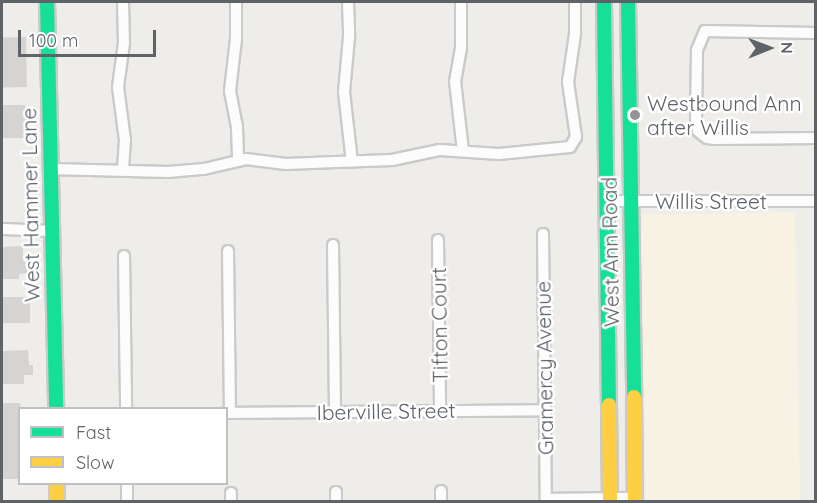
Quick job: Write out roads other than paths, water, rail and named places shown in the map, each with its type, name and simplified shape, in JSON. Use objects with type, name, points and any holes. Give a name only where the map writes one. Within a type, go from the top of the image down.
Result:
[{"type":"main road","name":"West Hammer Lane","points":[[47,2],[56,407]]},
{"type":"main road","name":"West Ann Road","points":[[604,2],[610,500]]},
{"type":"main road","name":"West Ann Road","points":[[628,2],[634,500]]},
{"type":"main road","points":[[607,303],[620,388],[625,398],[633,405]]},
{"type":"main road","points":[[57,485],[57,501]]},
{"type":"street","points":[[123,2],[124,43],[118,94],[125,140],[123,170]]},
{"type":"street","points":[[236,2],[237,39],[230,91],[237,127],[238,161]]},
{"type":"street","points":[[348,2],[349,37],[344,92],[352,162]]},
{"type":"street","points":[[461,2],[461,48],[455,81],[463,151]]},
{"type":"street","points":[[51,170],[190,170],[259,159],[286,164],[352,162],[392,160],[440,150],[499,154],[554,151],[570,147],[574,143],[576,129],[568,82],[575,34],[575,2]]},
{"type":"street","points":[[816,33],[712,29],[701,34],[697,50],[696,123],[702,135],[714,139],[816,138]]},
{"type":"street","name":"Willis Street","points":[[606,201],[816,201]]},
{"type":"street","points":[[2,229],[52,231]]},
{"type":"street","name":"Gramercy Avenue","points":[[543,234],[546,500]]},
{"type":"street","name":"Tifton Court","points":[[438,240],[440,411]]},
{"type":"street","points":[[333,245],[335,412]]},
{"type":"street","points":[[228,251],[228,413]]},
{"type":"street","points":[[124,256],[126,407]]},
{"type":"street","name":"Iberville Street","points":[[228,413],[545,410]]},
{"type":"street","points":[[126,485],[127,501]]},
{"type":"street","points":[[546,500],[634,500]]},
{"type":"place","name":"Westbound Ann after Willis","points":[[635,115]]}]
